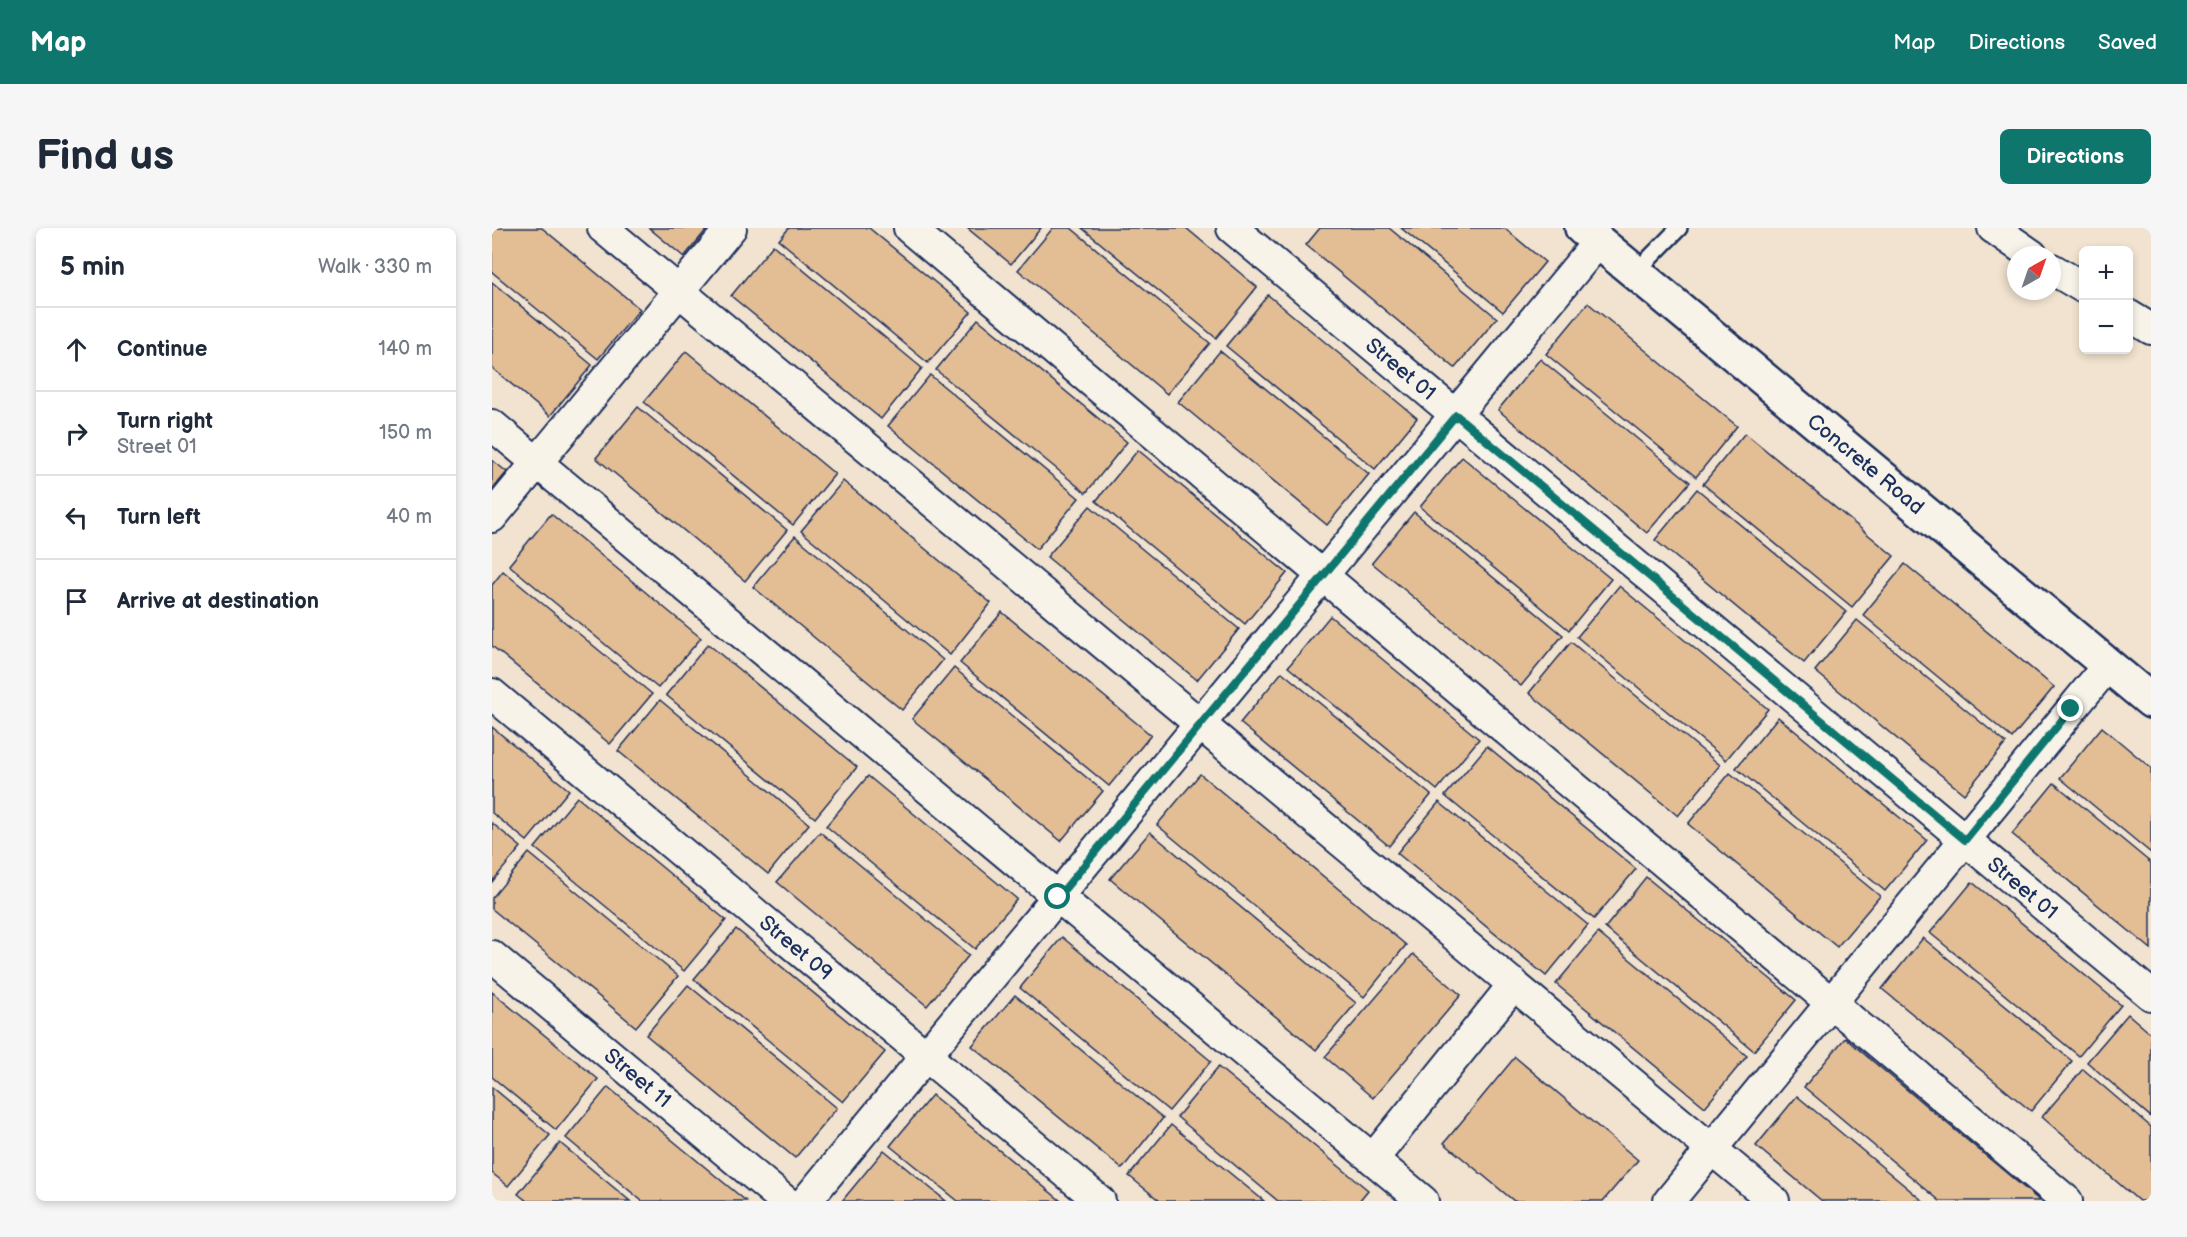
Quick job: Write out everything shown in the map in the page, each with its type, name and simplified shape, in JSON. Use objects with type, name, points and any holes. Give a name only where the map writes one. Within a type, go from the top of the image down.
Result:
[{"type":"street","points":[[603,228],[1774,1201]]},
{"type":"street","points":[[492,517],[731,228]]},
{"type":"street","points":[[909,228],[2067,1201]]},
{"type":"street","name":"Street 01","points":[[1232,228],[2151,995]]},
{"type":"street","points":[[1992,228],[2019,246]]},
{"type":"street","points":[[806,1201],[1456,415],[1590,235]]},
{"type":"street","name":"Concrete Road","points":[[1590,235],[2151,701]]},
{"type":"street","points":[[2061,274],[2079,285]]},
{"type":"street","points":[[2133,318],[2151,328]]},
{"type":"street","points":[[492,425],[1423,1201]]},
{"type":"street","points":[[1669,1201],[2108,665]]},
{"type":"street","name":"Street 09","points":[[492,694],[1100,1201]]},
{"type":"street","name":"Street 11","points":[[492,956],[785,1201]]},
{"type":"street","points":[[1372,1159],[1514,984]]},
{"type":"lane","points":[[1635,273],[1679,228]]},
{"type":"building","points":[[492,228],[542,228],[640,309],[598,359],[492,272]]},
{"type":"building","points":[[649,228],[708,228],[684,257]]},
{"type":"building","points":[[789,228],[869,228],[971,312],[928,363],[779,240]]},
{"type":"building","points":[[967,228],[1041,228],[1011,264]]},
{"type":"building","points":[[1053,228],[1071,228],[1210,343],[1167,394],[1018,270]]},
{"type":"building","points":[[1082,228],[1186,228],[1257,287],[1216,338]]},
{"type":"building","points":[[1320,228],[1389,228],[1497,318],[1455,368],[1306,245]]},
{"type":"building","points":[[1401,228],[1504,228],[1545,262],[1503,312]]},
{"type":"building","points":[[773,245],[922,368],[881,419],[731,296]]},
{"type":"building","points":[[492,282],[592,365],[550,416],[492,368]]},
{"type":"building","points":[[1268,295],[1417,418],[1375,469],[1226,346]]},
{"type":"building","points":[[1588,303],[1737,426],[1696,477],[1546,354]]},
{"type":"building","points":[[978,319],[1127,442],[1086,493],[936,370]]},
{"type":"building","points":[[686,351],[835,474],[793,525],[644,402]]},
{"type":"building","points":[[1220,351],[1369,474],[1327,525],[1178,402]]},
{"type":"building","points":[[1540,359],[1690,482],[1647,533],[1498,410]]},
{"type":"building","points":[[930,375],[1079,498],[1037,549],[888,426]]},
{"type":"building","points":[[638,407],[787,530],[745,581],[596,458]]},
{"type":"building","points":[[1745,433],[1894,556],[1852,607],[1703,484]]},
{"type":"building","points":[[1138,450],[1287,573],[1245,624],[1096,501]]},
{"type":"building","points":[[1462,457],[1611,579],[1569,630],[1420,507]]},
{"type":"building","points":[[492,460],[507,472],[492,490]]},
{"type":"building","points":[[843,481],[991,603],[950,655],[801,531]]},
{"type":"building","points":[[1697,489],[1846,612],[1804,663],[1655,540]]},
{"type":"building","points":[[1090,506],[1239,629],[1197,680],[1047,557]]},
{"type":"building","points":[[1414,512],[1563,635],[1521,686],[1372,563]]},
{"type":"building","points":[[551,514],[701,638],[658,688],[509,565]]},
{"type":"building","points":[[795,536],[943,660],[902,710],[753,587]]},
{"type":"building","points":[[1905,564],[2054,687],[2012,738],[1863,615]]},
{"type":"building","points":[[503,571],[652,694],[610,744],[492,646],[492,585]]},
{"type":"building","points":[[1619,586],[1768,709],[1726,760],[1577,637]]},
{"type":"building","points":[[1002,612],[1151,735],[1109,786],[960,663]]},
{"type":"building","points":[[1330,616],[1479,739],[1437,790],[1288,667]]},
{"type":"building","points":[[1857,620],[2006,743],[1964,794],[1815,671]]},
{"type":"building","points":[[1571,642],[1720,765],[1678,816],[1529,693]]},
{"type":"building","points":[[708,644],[857,767],[815,818],[666,695]]},
{"type":"building","points":[[954,668],[1103,791],[1061,841],[912,719]]},
{"type":"building","points":[[1282,672],[1431,795],[1389,846],[1240,723]]},
{"type":"building","points":[[660,700],[809,824],[768,874],[618,751]]},
{"type":"building","points":[[1778,717],[1927,840],[1885,891],[1736,768]]},
{"type":"building","points":[[492,727],[569,790],[527,841],[492,813]]},
{"type":"building","points":[[2102,727],[2151,768],[2151,853],[2060,778]]},
{"type":"building","points":[[1487,746],[1636,869],[1594,919],[1445,796]]},
{"type":"building","points":[[1730,773],[1880,896],[1837,947],[1688,824]]},
{"type":"building","points":[[1200,774],[1406,945],[1364,997],[1157,825]]},
{"type":"building","points":[[868,776],[1017,899],[975,949],[826,826]]},
{"type":"building","points":[[2054,783],[2151,863],[2151,949],[2012,834]]},
{"type":"building","points":[[577,797],[726,920],[684,971],[535,848]]},
{"type":"building","points":[[1439,802],[1588,925],[1546,976],[1397,853]]},
{"type":"building","points":[[492,823],[521,847],[492,882]]},
{"type":"building","points":[[820,832],[969,955],[927,1006],[777,882]]},
{"type":"building","points":[[1150,832],[1356,1003],[1316,1050],[1110,879]]},
{"type":"building","points":[[529,853],[678,976],[636,1027],[492,909],[492,898]]},
{"type":"building","points":[[1646,877],[1796,1000],[1754,1051],[1605,928]]},
{"type":"building","points":[[1972,882],[2121,1005],[2079,1056],[1930,933]]},
{"type":"building","points":[[736,929],[885,1052],[843,1102],[694,979]]},
{"type":"building","points":[[1598,933],[1747,1056],[1705,1107],[1556,984]]},
{"type":"building","points":[[1062,937],[1211,1061],[1169,1111],[1020,988]]},
{"type":"building","points":[[1923,938],[2072,1061],[2031,1111],[1882,989]]},
{"type":"building","points":[[1413,954],[1461,995],[1373,1098],[1325,1057]]},
{"type":"building","points":[[688,985],[837,1108],[795,1158],[646,1035]]},
{"type":"building","points":[[492,992],[598,1079],[556,1130],[492,1077]]},
{"type":"building","points":[[1015,995],[1163,1118],[1122,1169],[972,1046]]},
{"type":"building","points":[[2128,1014],[2151,1034],[2151,1117],[2087,1062]]},
{"type":"building","points":[[1845,1038],[2040,1201],[1940,1201],[1804,1087]]},
{"type":"building","points":[[1515,1057],[1638,1160],[1603,1201],[1514,1201],[1444,1143]]},
{"type":"building","points":[[1218,1067],[1368,1190],[1359,1201],[1278,1201],[1177,1117]]},
{"type":"building","points":[[2083,1069],[2151,1127],[2151,1201],[2139,1201],[2042,1117]]},
{"type":"building","points":[[492,1087],[550,1135],[508,1186],[492,1173]]},
{"type":"building","points":[[608,1087],[746,1201],[642,1201],[566,1138]]},
{"type":"building","points":[[932,1095],[1061,1201],[958,1201],[890,1146]]},
{"type":"building","points":[[1797,1096],[1923,1201],[1822,1201],[1756,1146]]},
{"type":"building","points":[[1171,1125],[1264,1201],[1160,1201],[1129,1176]]},
{"type":"building","points":[[560,1143],[630,1201],[527,1201],[518,1194]]},
{"type":"building","points":[[884,1150],[946,1201],[842,1201]]},
{"type":"route","points":[[1058,897],[1456,415],[1965,840],[2071,709]]}]
